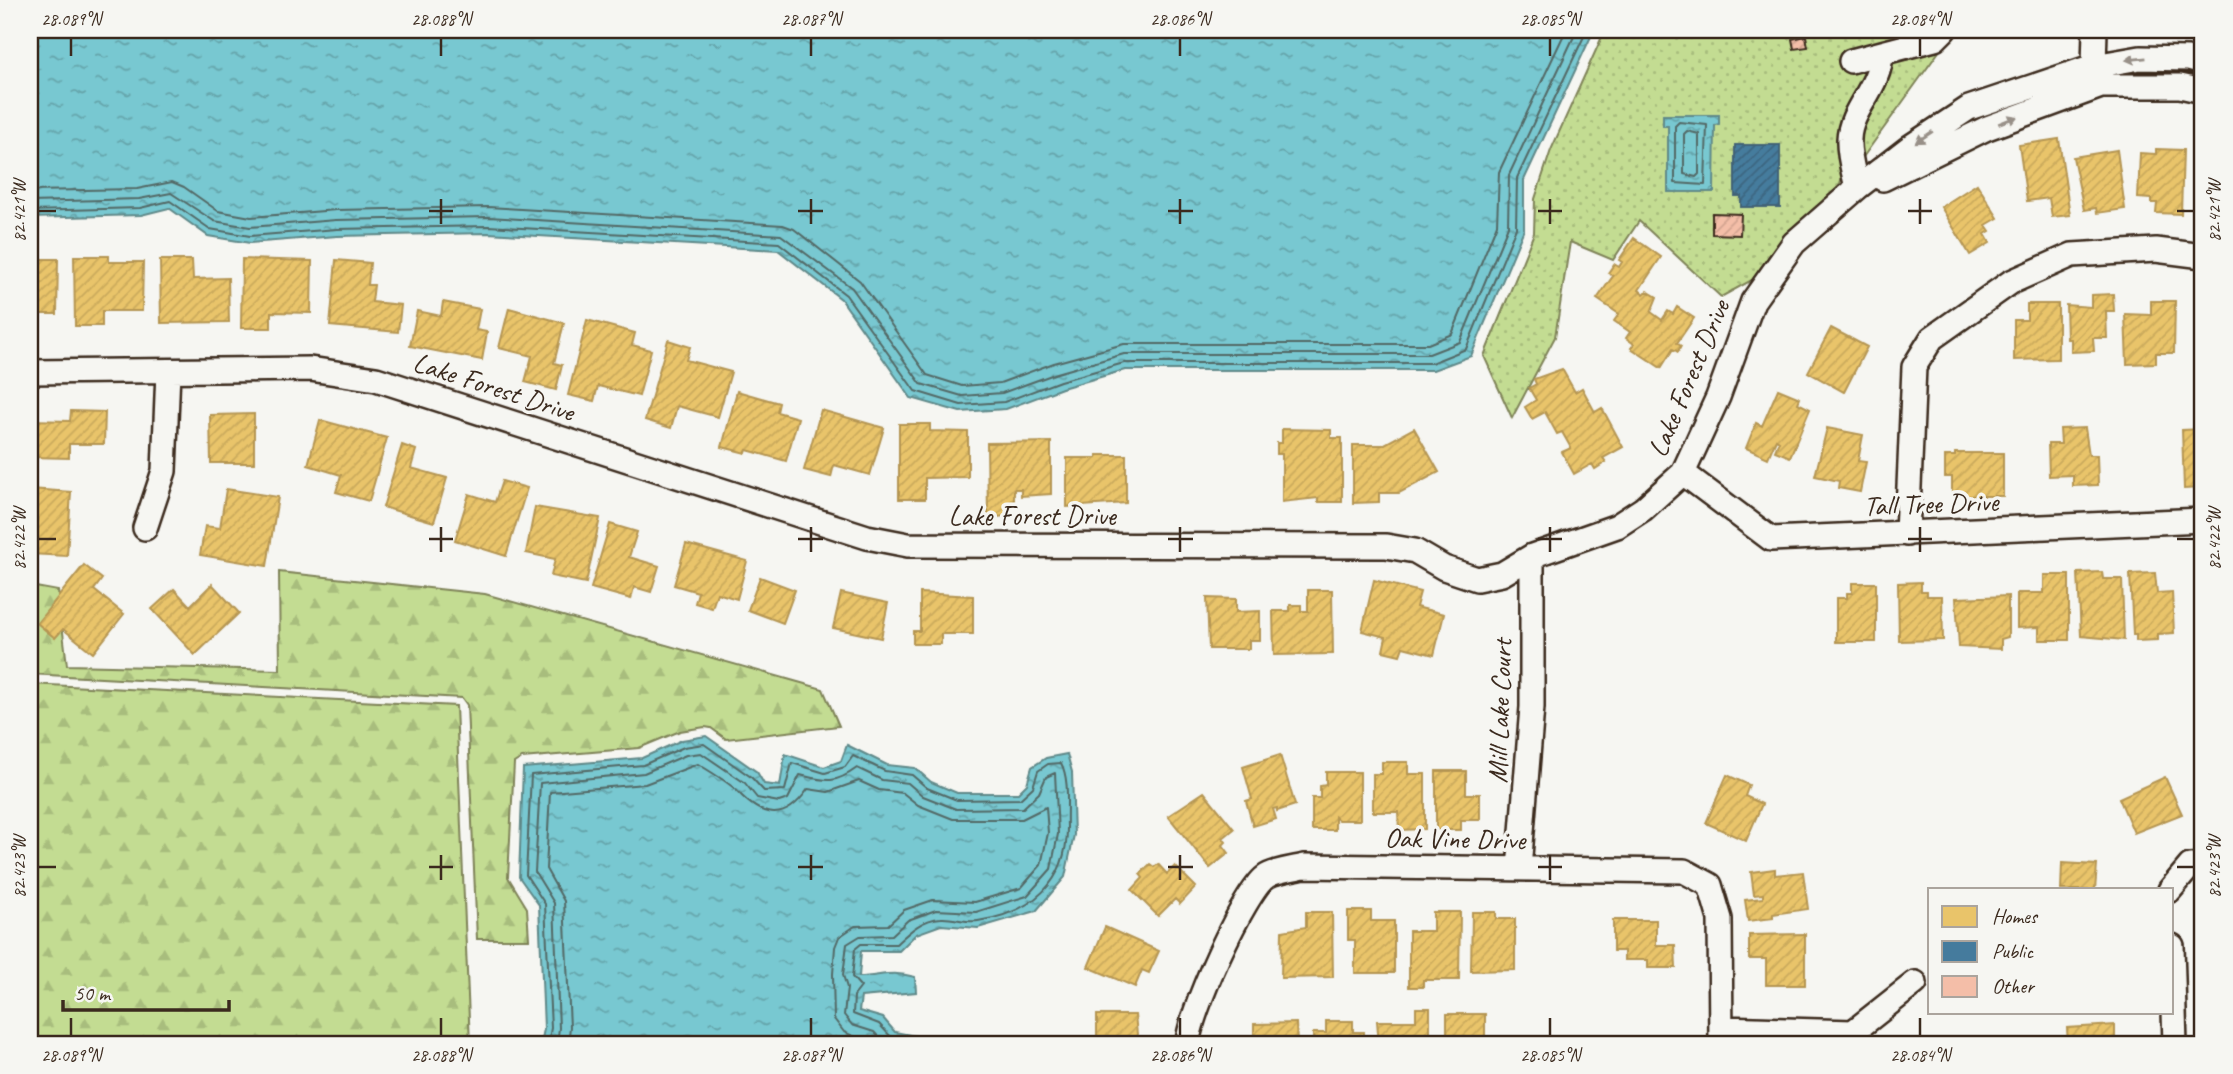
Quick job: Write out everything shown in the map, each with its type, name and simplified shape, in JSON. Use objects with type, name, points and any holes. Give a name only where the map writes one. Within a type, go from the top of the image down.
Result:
[{"type":"street","points":[[1851,61],[1936,39],[1944,30]]},
{"type":"street","points":[[2094,66],[2095,30]]},
{"type":"street","points":[[1857,188],[1849,139],[1854,121],[1874,88],[1881,54]]},
{"type":"street","name":"Lake Forest Drive","points":[[30,372],[310,369],[376,379],[867,537],[908,545],[1386,546],[1415,551],[1444,568],[1477,579],[1503,574],[1532,556],[1618,526],[1643,509],[1682,473],[1718,397],[1753,301],[1794,243],[1857,188],[1910,147],[1969,108],[2094,66],[2140,58],[2188,59],[2203,63]]},
{"type":"street","name":"Lake Forest Drive","points":[[1857,188],[1874,184],[1987,128],[2101,86],[2180,86],[2203,91]]},
{"type":"street","points":[[1907,534],[1914,367],[1932,338],[2011,282],[2072,255],[2156,250],[2203,256]]},
{"type":"street","points":[[145,528],[164,471],[168,370]]},
{"type":"street","name":"Tall Tree Drive","points":[[1682,473],[1770,539],[2203,520]]},
{"type":"street","name":"Mill Lake Court","points":[[1519,869],[1532,707],[1532,556]]},
{"type":"street","points":[[2172,888],[2190,866],[2203,865]]},
{"type":"street","name":"Oak Vine Drive","points":[[1188,1044],[1209,977],[1247,900],[1267,876],[1304,866],[1684,871],[1710,885],[1720,919],[1721,1036]]},
{"type":"street","points":[[1721,1036],[1853,1032],[1915,983]]},
{"type":"street","points":[[2174,1011],[2175,1044]]},
{"type":"green space","points":[[1605,30],[1968,30],[1948,39],[1848,178],[1841,180],[1839,187],[1785,235],[1752,280],[1721,297],[1639,221],[1613,260],[1570,242],[1555,337],[1512,418],[1484,356],[1534,233],[1535,199],[1551,150]]},
{"type":"green space","points":[[279,572],[485,594],[823,689],[839,726],[726,739],[711,728],[705,727],[680,731],[639,748],[522,758],[514,763],[508,877],[527,908],[529,939],[477,939],[467,705],[462,698],[30,674],[30,586],[58,591],[67,665],[280,670]]},
{"type":"green space","points":[[30,684],[456,706],[470,1044],[30,1044]]},
{"type":"water","points":[[30,30],[1594,30],[1524,180],[1524,229],[1471,356],[1433,370],[1125,370],[1062,388],[1006,409],[960,412],[911,398],[841,299],[778,250],[488,233],[337,236],[250,243],[208,236],[169,208],[141,215],[30,218]]},
{"type":"water","points":[[1663,115],[1719,115],[1719,124],[1715,125],[1714,192],[1668,192],[1668,126],[1663,126]]},
{"type":"water","points":[[706,736],[757,772],[764,784],[780,786],[785,754],[824,767],[841,761],[847,745],[887,765],[915,768],[931,782],[957,793],[1018,793],[1027,784],[1032,767],[1046,758],[1067,754],[1072,772],[1074,835],[1065,877],[1036,911],[978,928],[941,925],[916,934],[899,951],[861,951],[859,977],[893,974],[915,977],[916,992],[861,997],[859,1011],[883,1018],[895,1032],[920,1037],[923,1044],[541,1044],[544,1029],[539,905],[519,877],[523,768],[642,758],[682,740]]},
{"type":"building: Homes","points":[[2059,139],[2070,215],[2052,217],[2049,198],[2027,201],[2019,145]]},
{"type":"building: Homes","points":[[2156,149],[2183,150],[2181,214],[2156,213],[2157,203],[2151,203],[2151,199],[2138,198],[2140,153],[2156,154]]},
{"type":"building: Homes","points":[[2117,150],[2125,209],[2097,213],[2096,208],[2084,210],[2073,157]]},
{"type":"building: Homes","points":[[1977,184],[1998,218],[1986,225],[1990,231],[1985,234],[1990,243],[1970,255],[1941,207]]},
{"type":"building: Homes","points":[[1634,238],[1661,257],[1639,290],[1657,297],[1651,312],[1662,320],[1668,311],[1673,314],[1677,307],[1694,318],[1677,343],[1681,346],[1678,352],[1673,349],[1661,368],[1631,348],[1634,344],[1626,338],[1630,332],[1614,321],[1619,314],[1597,299],[1613,276],[1608,273],[1614,264],[1619,267],[1622,262],[1619,260]]},
{"type":"building: Homes","points":[[74,256],[109,256],[109,262],[143,262],[142,311],[102,311],[102,326],[75,326]]},
{"type":"building: Homes","points":[[30,259],[58,259],[57,314],[30,314]]},
{"type":"building: Homes","points":[[242,259],[312,261],[311,313],[271,312],[271,328],[241,328]]},
{"type":"building: Homes","points":[[160,260],[192,260],[193,279],[228,278],[229,322],[161,323]]},
{"type":"building: Homes","points":[[336,260],[370,263],[368,285],[374,285],[372,302],[401,305],[398,332],[330,326]]},
{"type":"building: Homes","points":[[2113,294],[2114,311],[2106,311],[2107,338],[2093,338],[2094,351],[2071,352],[2071,339],[2067,339],[2066,305],[2091,307],[2091,295]]},
{"type":"building: Homes","points":[[2151,301],[2175,301],[2174,353],[2156,353],[2156,363],[2127,364],[2125,314],[2151,315]]},
{"type":"building: Homes","points":[[443,302],[480,309],[476,330],[487,332],[482,360],[410,346],[417,311],[441,316]]},
{"type":"building: Homes","points":[[2027,304],[2058,304],[2058,359],[2014,360],[2014,320],[2027,320]]},
{"type":"building: Homes","points":[[509,308],[564,323],[554,363],[562,365],[556,390],[525,382],[532,356],[499,348]]},
{"type":"building: Homes","points":[[2203,309],[2203,364],[2196,365],[2195,310]]},
{"type":"building: Homes","points":[[587,320],[635,333],[632,345],[651,350],[639,396],[598,386],[594,401],[568,395]]},
{"type":"building: Homes","points":[[1831,328],[1867,347],[1844,392],[1808,372]]},
{"type":"building: Homes","points":[[668,340],[690,347],[686,360],[731,372],[718,417],[677,406],[671,428],[645,420]]},
{"type":"building: Homes","points":[[1562,369],[1575,392],[1582,388],[1595,412],[1602,408],[1623,447],[1603,458],[1606,462],[1595,469],[1592,464],[1574,474],[1562,452],[1571,448],[1562,432],[1557,434],[1545,412],[1532,419],[1525,407],[1536,400],[1529,388],[1536,384],[1534,379]]},
{"type":"building: Homes","points":[[1778,389],[1800,398],[1798,403],[1810,409],[1790,457],[1775,451],[1779,441],[1776,439],[1768,458],[1746,448],[1756,423],[1762,426]]},
{"type":"building: Homes","points":[[737,391],[779,403],[777,412],[798,418],[786,461],[747,450],[746,453],[722,447]]},
{"type":"building: Homes","points":[[821,410],[884,428],[870,475],[834,465],[831,477],[804,470]]},
{"type":"building: Homes","points":[[71,411],[105,412],[104,444],[69,444],[69,458],[30,457],[30,420],[70,421]]},
{"type":"building: Homes","points":[[254,414],[254,463],[211,463],[210,415]]},
{"type":"building: Homes","points":[[320,420],[387,438],[369,501],[336,492],[341,475],[308,465]]},
{"type":"building: Homes","points":[[899,424],[930,424],[930,431],[968,432],[968,477],[925,478],[925,499],[899,499]]},
{"type":"building: Homes","points":[[1414,428],[1439,472],[1399,493],[1379,493],[1379,502],[1353,503],[1353,445],[1383,445]]},
{"type":"building: Homes","points":[[1827,428],[1863,435],[1858,461],[1866,462],[1860,492],[1838,488],[1839,481],[1815,476]]},
{"type":"building: Homes","points":[[2085,428],[2089,455],[2097,455],[2098,485],[2073,486],[2073,475],[2049,476],[2048,444],[2061,444],[2060,429]]},
{"type":"building: Homes","points":[[1282,429],[1331,430],[1331,438],[1342,438],[1342,502],[1318,502],[1318,498],[1282,502],[1282,454],[1277,454],[1277,443],[1282,443]]},
{"type":"building: Homes","points":[[2203,429],[2203,488],[2184,489],[2182,430]]},
{"type":"building: Homes","points":[[1051,442],[1051,494],[1021,496],[1021,489],[1014,489],[1014,515],[988,518],[987,443]]},
{"type":"building: Homes","points":[[402,445],[416,450],[411,468],[447,478],[434,522],[383,507]]},
{"type":"building: Homes","points":[[1955,453],[2003,453],[2003,496],[1952,496],[1952,477],[1945,477],[1945,456],[1955,456]]},
{"type":"building: Homes","points":[[1097,455],[1126,455],[1126,503],[1067,507],[1067,458],[1097,458]]},
{"type":"building: Homes","points":[[502,481],[527,488],[506,556],[455,540],[469,494],[495,502]]},
{"type":"building: Homes","points":[[30,489],[71,492],[67,556],[30,554],[30,534],[36,534],[37,520],[30,520]]},
{"type":"building: Homes","points":[[226,489],[278,497],[267,566],[200,555],[205,526],[220,528]]},
{"type":"building: Homes","points":[[535,507],[600,518],[586,583],[551,576],[555,559],[526,553]]},
{"type":"building: Homes","points":[[610,524],[637,532],[629,557],[659,566],[651,592],[634,587],[631,599],[591,588]]},
{"type":"building: Homes","points":[[686,544],[747,561],[737,599],[717,593],[712,608],[695,603],[698,592],[674,585]]},
{"type":"building: Homes","points":[[84,565],[102,579],[94,590],[124,614],[93,653],[63,629],[55,638],[37,623]]},
{"type":"building: Homes","points":[[2102,572],[2103,579],[2122,579],[2124,640],[2081,636],[2078,573]]},
{"type":"building: Homes","points":[[2155,573],[2157,593],[2172,592],[2174,633],[2158,634],[2158,640],[2136,641],[2136,635],[2133,635],[2130,574]]},
{"type":"building: Homes","points":[[2044,575],[2069,575],[2069,640],[2039,640],[2039,627],[2017,628],[2017,593],[2044,593]]},
{"type":"building: Homes","points":[[760,577],[795,590],[783,623],[748,610]]},
{"type":"building: Homes","points":[[1374,580],[1420,592],[1416,607],[1444,614],[1434,655],[1403,647],[1400,655],[1383,651],[1386,637],[1362,631]]},
{"type":"building: Homes","points":[[1921,582],[1921,591],[1927,591],[1927,596],[1942,596],[1943,640],[1899,641],[1898,583]]},
{"type":"building: Homes","points":[[1852,583],[1876,583],[1876,642],[1836,642],[1836,598],[1847,598],[1847,593],[1852,593]]},
{"type":"building: Homes","points":[[212,584],[239,613],[195,655],[152,609],[174,589],[190,606]]},
{"type":"building: Homes","points":[[1308,590],[1332,590],[1333,654],[1274,655],[1273,611],[1290,611],[1290,605],[1301,605],[1301,611],[1308,611]]},
{"type":"building: Homes","points":[[841,593],[888,603],[881,638],[833,628]]},
{"type":"building: Homes","points":[[920,593],[973,596],[973,634],[941,634],[941,644],[913,644],[913,631],[920,631]]},
{"type":"building: Homes","points":[[2008,596],[2008,637],[2001,639],[2001,649],[1959,647],[1956,598]]},
{"type":"building: Homes","points":[[1207,598],[1236,599],[1236,612],[1260,611],[1260,640],[1249,640],[1249,649],[1209,649]]},
{"type":"building: Homes","points":[[1280,755],[1295,805],[1277,811],[1277,808],[1273,809],[1276,819],[1253,826],[1246,801],[1252,799],[1243,767]]},
{"type":"building: Homes","points":[[1382,762],[1408,762],[1408,774],[1425,774],[1425,829],[1399,830],[1398,812],[1373,812],[1373,774],[1382,774]]},
{"type":"building: Homes","points":[[1436,771],[1466,771],[1466,794],[1480,794],[1480,820],[1461,820],[1461,830],[1436,830]]},
{"type":"building: Homes","points":[[1326,772],[1360,772],[1360,820],[1338,820],[1335,817],[1335,830],[1312,830],[1312,798],[1320,798],[1320,786],[1326,785]]},
{"type":"building: Homes","points":[[1727,775],[1749,785],[1745,796],[1762,804],[1746,841],[1706,823]]},
{"type":"building: Homes","points":[[2165,777],[2182,814],[2134,833],[2119,798]]},
{"type":"building: Homes","points":[[1204,792],[1234,829],[1223,838],[1226,842],[1223,845],[1229,853],[1210,868],[1168,816]]},
{"type":"building: Homes","points":[[2062,863],[2097,865],[2095,888],[2061,888]]},
{"type":"building: Homes","points":[[1150,864],[1154,867],[1158,864],[1167,874],[1175,866],[1196,887],[1180,904],[1175,899],[1158,916],[1132,890],[1143,878],[1140,874]]},
{"type":"building: Homes","points":[[1775,869],[1775,875],[1803,872],[1808,909],[1748,921],[1745,900],[1763,898],[1763,894],[1754,895],[1751,872]]},
{"type":"building: Homes","points":[[1348,911],[1371,911],[1371,921],[1394,921],[1394,973],[1355,973],[1355,940],[1348,940]]},
{"type":"building: Homes","points":[[1306,912],[1332,912],[1333,977],[1281,978],[1282,931],[1306,927]]},
{"type":"building: Homes","points":[[1433,912],[1460,912],[1459,980],[1423,980],[1423,987],[1409,987],[1409,931],[1433,931]]},
{"type":"building: Homes","points":[[1472,912],[1496,912],[1496,919],[1515,919],[1515,970],[1471,971]]},
{"type":"building: Homes","points":[[1613,920],[1656,920],[1656,945],[1675,945],[1676,968],[1648,968],[1648,960],[1624,960],[1624,951],[1613,951]]},
{"type":"building: Homes","points":[[1105,927],[1159,951],[1149,973],[1142,970],[1135,987],[1088,967]]},
{"type":"building: Homes","points":[[1805,934],[1805,985],[1766,985],[1766,959],[1749,959],[1749,935]]},
{"type":"building: Homes","points":[[1416,1008],[1430,1008],[1430,1044],[1379,1044],[1377,1021],[1416,1021]]},
{"type":"building: Homes","points":[[1447,1014],[1485,1014],[1485,1044],[1447,1044]]},
{"type":"building: Homes","points":[[1097,1015],[1135,1015],[1138,1044],[1085,1044],[1085,1041],[1097,1041]]},
{"type":"building: Homes","points":[[1326,1021],[1353,1021],[1353,1032],[1364,1032],[1364,1044],[1313,1044],[1313,1033],[1326,1033]]},
{"type":"building: Homes","points":[[1296,1023],[1297,1044],[1254,1044],[1254,1024]]},
{"type":"building: Homes","points":[[2115,1025],[2115,1044],[2068,1044],[2067,1028]]},
{"type":"building: Homes","points":[[1613,1040],[1650,1040],[1650,1044],[1613,1044]]},
{"type":"building: Public","points":[[1735,145],[1780,145],[1780,207],[1741,207],[1741,196],[1735,196]]},
{"type":"building: Other","points":[[1806,36],[1808,47],[1794,49],[1792,39]]},
{"type":"building: Other","points":[[1712,213],[1741,214],[1740,235],[1712,234]]}]
